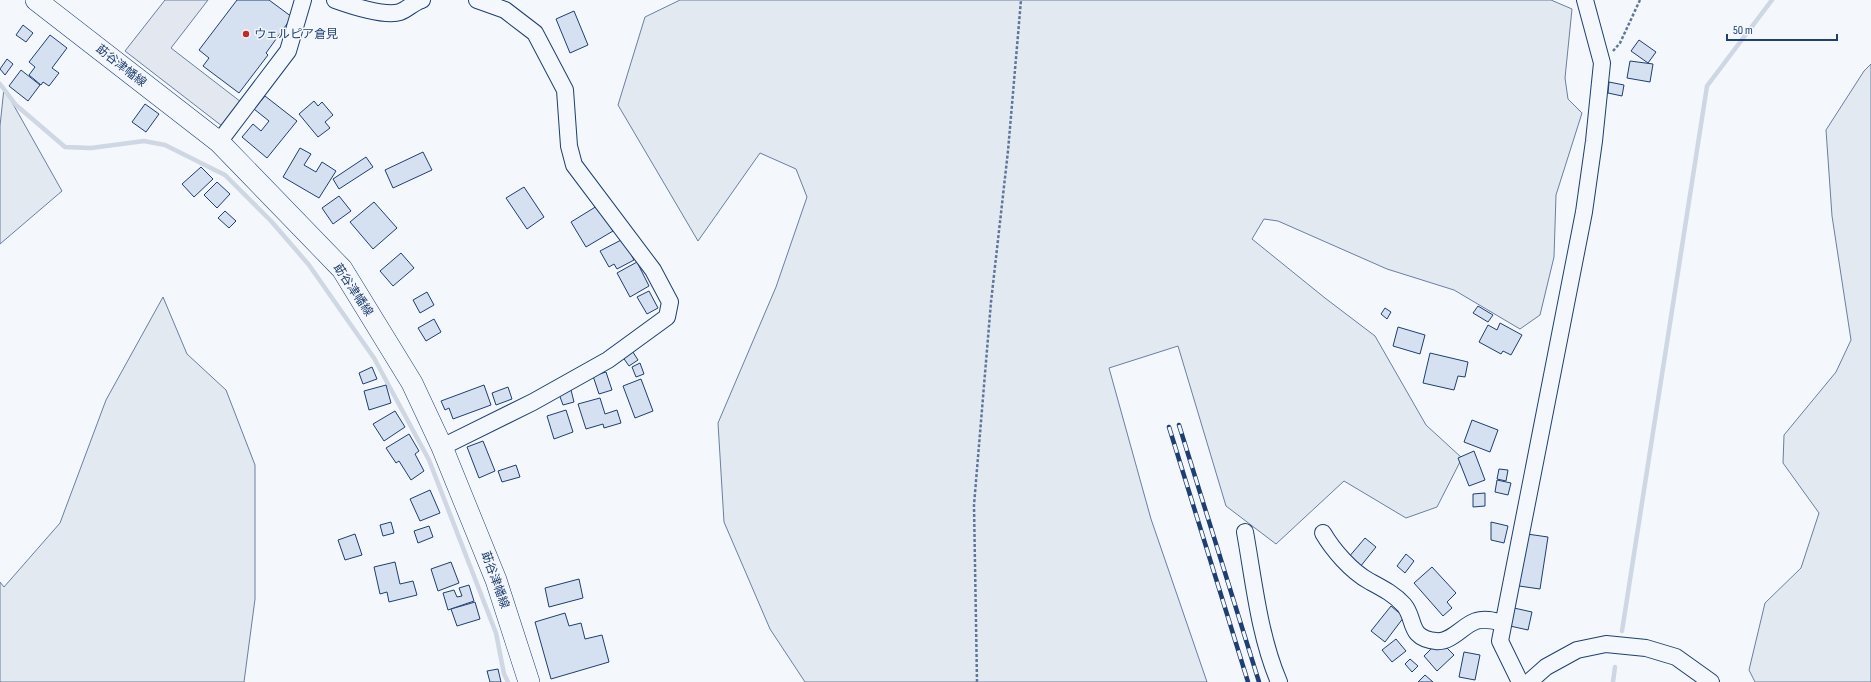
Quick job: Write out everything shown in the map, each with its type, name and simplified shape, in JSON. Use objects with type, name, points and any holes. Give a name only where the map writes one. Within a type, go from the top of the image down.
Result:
[{"type":"main road","name":"莇谷津幡線","points":[[36,0],[219,142],[342,269],[412,383],[442,447],[496,580],[529,682]]},
{"type":"street","points":[[219,142],[288,51],[303,0]]},
{"type":"street","points":[[335,0],[350,6],[376,11],[399,12],[422,0]]},
{"type":"street","points":[[442,447],[533,402],[608,360],[667,317],[670,302],[653,270],[574,165],[569,146],[566,90],[535,33],[505,10],[477,0]]},
{"type":"street","points":[[1520,682],[1500,641],[1584,212],[1595,134],[1602,63],[1586,0]]},
{"type":"street","points":[[1245,532],[1262,631],[1269,658],[1279,682]]},
{"type":"street","points":[[1323,533],[1332,548],[1341,557],[1365,578],[1390,592],[1405,606],[1411,624],[1416,632],[1424,638],[1436,641],[1445,641],[1467,625],[1477,621],[1490,620],[1503,623]]},
{"type":"street","points":[[1529,682],[1546,667],[1577,650],[1606,644],[1646,648],[1676,657],[1711,682]]},
{"type":"path","points":[[977,682],[974,505],[991,302],[1008,151],[1021,0]]},
{"type":"path","points":[[1602,63],[1620,44],[1640,0]]},
{"type":"shaded area","points":[[165,0],[208,0],[171,48],[241,102],[222,126],[125,51]]},
{"type":"shaded area","points":[[680,0],[1551,0],[1572,9],[1565,78],[1568,99],[1582,113],[1556,195],[1554,257],[1540,315],[1520,329],[1454,290],[1387,269],[1278,221],[1264,219],[1252,239],[1375,336],[1426,425],[1462,458],[1437,507],[1406,518],[1344,481],[1276,544],[1226,506],[1178,346],[1109,368],[1151,519],[1207,682],[805,682],[770,629],[724,522],[718,423],[776,287],[807,197],[796,169],[760,153],[698,241],[618,105],[645,17]]},
{"type":"shaded area","points":[[1871,64],[1871,682],[1755,682],[1749,670],[1765,603],[1801,568],[1819,513],[1783,463],[1784,435],[1836,372],[1851,340],[1832,216],[1826,130],[1864,71]]},
{"type":"shaded area","points":[[4,88],[62,191],[0,244],[0,126]]},
{"type":"shaded area","points":[[163,297],[187,354],[226,390],[255,465],[255,599],[244,682],[0,682],[0,582],[4,587],[60,523],[106,400]]},
{"type":"building","name":"ウェルピア倉見","points":[[237,0],[269,0],[292,17],[266,53],[268,55],[239,93],[203,66],[209,58],[199,50]]},
{"type":"building","points":[[574,11],[588,45],[570,53],[556,19]]},
{"type":"building","points":[[23,25],[33,33],[26,42],[16,35]]},
{"type":"building","points":[[50,35],[67,48],[52,68],[59,73],[49,86],[43,82],[41,85],[29,75],[35,67],[29,62]]},
{"type":"building","points":[[1639,40],[1656,52],[1648,63],[1631,51]]},
{"type":"building","points":[[7,59],[13,64],[5,75],[0,69]]},
{"type":"building","points":[[1630,61],[1653,64],[1650,82],[1627,78]]},
{"type":"building","points":[[21,70],[40,85],[28,101],[9,86]]},
{"type":"building","points":[[1609,82],[1624,85],[1622,96],[1608,93]]},
{"type":"building","points":[[265,96],[297,121],[267,158],[242,137],[253,124],[261,131],[269,121],[254,109]]},
{"type":"building","points":[[314,101],[318,106],[322,102],[333,115],[325,122],[330,128],[318,137],[299,114]]},
{"type":"building","points":[[145,104],[159,114],[146,132],[132,122]]},
{"type":"building","points":[[300,148],[311,154],[304,165],[316,172],[322,162],[336,171],[319,198],[283,177]]},
{"type":"building","points":[[423,152],[432,170],[393,188],[385,170]]},
{"type":"building","points":[[366,157],[373,167],[339,189],[333,179]]},
{"type":"building","points":[[201,167],[213,179],[194,197],[182,184]]},
{"type":"building","points":[[217,182],[230,194],[217,208],[204,195]]},
{"type":"building","points":[[524,187],[544,217],[527,229],[506,198]]},
{"type":"building","points":[[339,196],[351,211],[333,224],[322,208]]},
{"type":"building","points":[[374,202],[397,228],[373,249],[350,222]]},
{"type":"building","points":[[597,206],[613,231],[586,247],[571,222]]},
{"type":"building","points":[[225,211],[236,221],[229,228],[218,218]]},
{"type":"building","points":[[623,239],[634,260],[617,269],[614,264],[609,267],[600,251]]},
{"type":"building","points":[[401,253],[414,268],[393,286],[380,271]]},
{"type":"building","points":[[637,262],[649,286],[630,297],[617,273]]},
{"type":"building","points":[[649,291],[658,308],[647,314],[637,297]]},
{"type":"building","points":[[427,292],[434,305],[420,313],[413,300]]},
{"type":"building","points":[[1478,306],[1493,315],[1488,322],[1473,313]]},
{"type":"building","points":[[1385,308],[1391,312],[1387,319],[1381,314]]},
{"type":"building","points":[[434,319],[441,332],[426,341],[418,328]]},
{"type":"building","points":[[1500,323],[1522,335],[1511,355],[1503,351],[1501,354],[1479,342],[1488,325],[1497,330]]},
{"type":"building","points":[[1398,327],[1425,335],[1420,354],[1393,346]]},
{"type":"building","points":[[631,349],[638,360],[629,366],[622,356]]},
{"type":"building","points":[[1430,353],[1468,362],[1465,377],[1458,376],[1454,390],[1423,383]]},
{"type":"building","points":[[640,363],[644,374],[636,377],[632,367]]},
{"type":"building","points":[[372,367],[377,379],[363,384],[359,373]]},
{"type":"building","points":[[606,372],[612,390],[599,394],[593,376]]},
{"type":"building","points":[[641,379],[653,411],[635,418],[623,386]]},
{"type":"building","points":[[386,385],[391,403],[369,410],[364,391]]},
{"type":"building","points":[[484,385],[491,405],[453,419],[449,408],[445,410],[441,401]]},
{"type":"building","points":[[508,387],[512,399],[496,405],[492,393]]},
{"type":"building","points":[[571,390],[574,402],[563,405],[559,394]]},
{"type":"building","points":[[600,398],[605,414],[617,410],[621,423],[604,428],[603,424],[586,429],[578,404]]},
{"type":"building","points":[[566,410],[573,432],[554,439],[547,416]]},
{"type":"building","points":[[395,411],[405,427],[384,441],[373,424]]},
{"type":"building","points":[[1472,420],[1498,430],[1490,452],[1464,442]]},
{"type":"building","points":[[409,434],[419,451],[415,454],[424,471],[411,480],[399,461],[396,463],[386,448]]},
{"type":"building","points":[[483,441],[495,471],[479,478],[467,447]]},
{"type":"building","points":[[1474,451],[1485,480],[1469,486],[1458,458]]},
{"type":"building","points":[[516,465],[520,477],[502,482],[498,471]]},
{"type":"building","points":[[1499,469],[1508,470],[1506,481],[1497,479]]},
{"type":"building","points":[[1497,480],[1511,483],[1508,495],[1495,492]]},
{"type":"building","points":[[430,490],[440,513],[420,521],[410,499]]},
{"type":"building","points":[[1485,493],[1485,506],[1473,507],[1473,494]]},
{"type":"building","points":[[391,522],[394,533],[383,536],[380,525]]},
{"type":"building","points":[[1491,522],[1508,526],[1504,543],[1491,540]]},
{"type":"building","points":[[429,526],[433,537],[418,543],[414,531]]},
{"type":"building","points":[[355,534],[362,555],[345,560],[338,540]]},
{"type":"building","points":[[1527,534],[1548,537],[1540,589],[1519,586]]},
{"type":"building","points":[[1365,538],[1376,547],[1360,567],[1348,558]]},
{"type":"building","points":[[1406,554],[1414,561],[1405,573],[1397,566]]},
{"type":"building","points":[[395,562],[400,584],[413,581],[417,595],[389,602],[387,592],[380,594],[374,567]]},
{"type":"building","points":[[451,562],[459,583],[438,591],[431,569]]},
{"type":"building","points":[[1432,567],[1456,593],[1447,602],[1452,608],[1443,616],[1414,583]]},
{"type":"building","points":[[579,579],[583,598],[549,607],[545,588]]},
{"type":"building","points":[[469,585],[474,601],[448,610],[443,593],[454,590],[457,597],[462,596],[459,588]]},
{"type":"building","points":[[475,602],[480,619],[457,626],[451,609]]},
{"type":"building","points":[[1391,606],[1404,617],[1385,642],[1371,631]]},
{"type":"building","points":[[1514,608],[1532,612],[1528,630],[1510,626]]},
{"type":"building","points":[[565,613],[569,626],[581,623],[585,639],[602,635],[609,662],[551,679],[535,622]]},
{"type":"building","points":[[1396,639],[1406,651],[1392,662],[1382,650]]},
{"type":"building","points":[[1443,644],[1454,655],[1437,671],[1424,656],[1433,647],[1436,650]]},
{"type":"building","points":[[1464,652],[1480,655],[1475,680],[1459,677]]},
{"type":"building","points":[[1410,659],[1418,666],[1412,672],[1405,664]]},
{"type":"building","points":[[498,669],[501,682],[490,682],[487,671]]},
{"type":"building","points":[[1425,675],[1433,682],[1418,682]]},
{"type":"waterway","points":[[1622,631],[1707,86],[1772,0]]},
{"type":"waterway","points":[[0,84],[16,105],[65,147],[91,148],[144,141],[165,145],[225,175],[271,221],[309,265],[374,358],[429,460],[496,633],[504,674],[508,682]]},
{"type":"waterway","points":[[1613,682],[1615,667]]},
{"type":"railway","points":[[1179,425],[1259,682]]},
{"type":"railway","points":[[1169,427],[1248,682]]},
{"type":"place","name":"ウェルピア倉見","points":[[246,34]]}]
